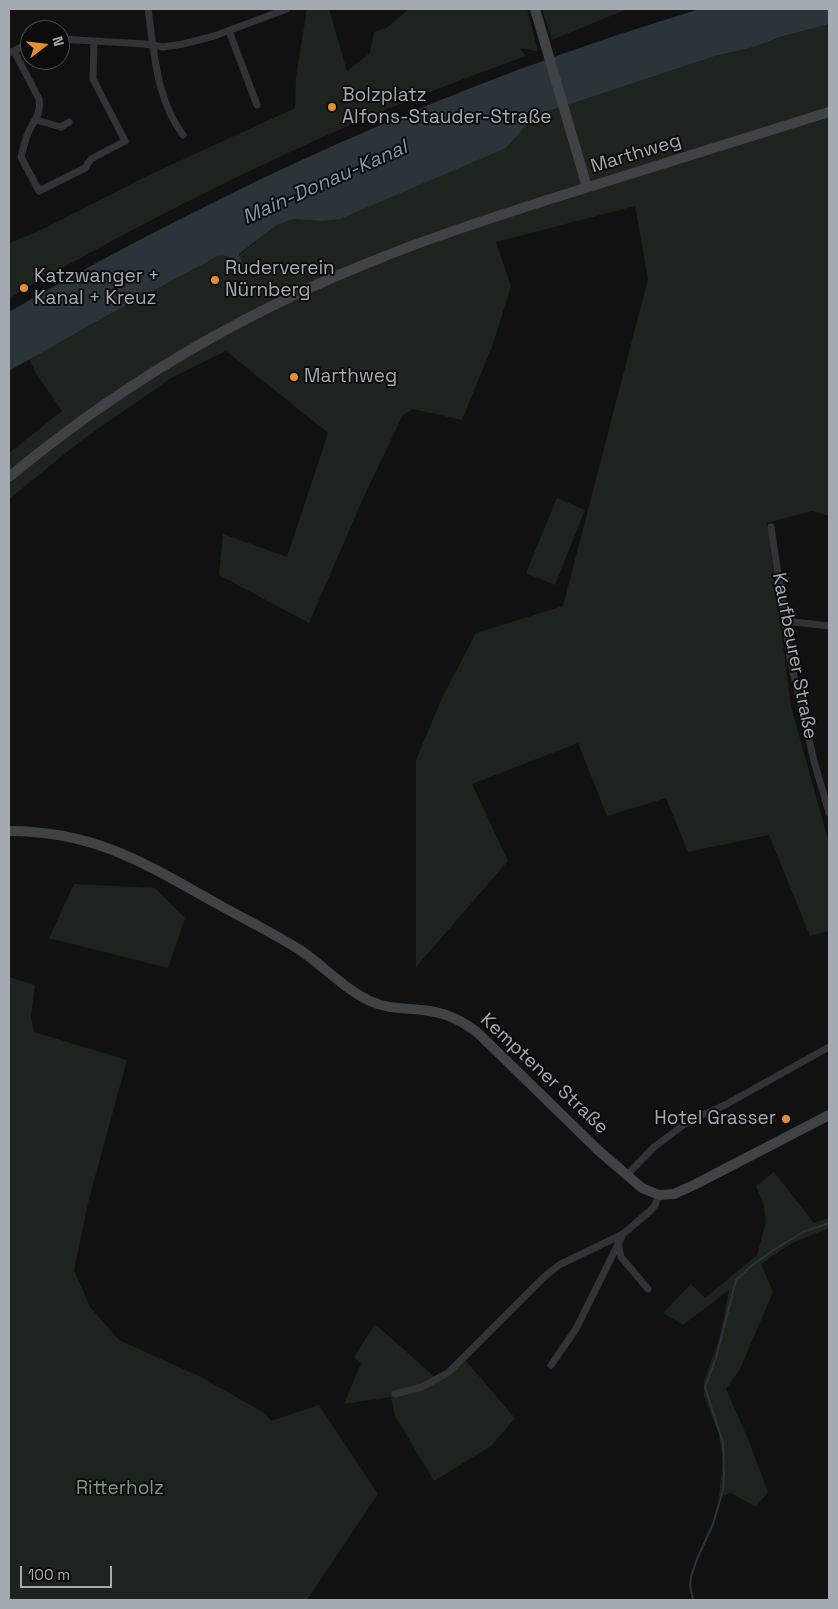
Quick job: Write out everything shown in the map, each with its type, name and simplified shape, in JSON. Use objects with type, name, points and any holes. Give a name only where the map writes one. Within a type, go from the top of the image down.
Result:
[{"type":"street","points":[[148,9],[156,69],[174,123],[183,135]]},
{"type":"street","points":[[70,40],[163,47],[183,44],[229,31],[287,9]]},
{"type":"street","points":[[535,9],[587,187]]},
{"type":"street","points":[[229,31],[257,105]]},
{"type":"street","points":[[11,52],[39,99],[40,104],[36,120],[29,132],[21,157],[39,191],[85,168],[90,159],[126,141],[93,79],[94,41]]},
{"type":"street","name":"Marthweg","points":[[9,476],[66,432],[120,394],[177,358],[274,304],[348,271],[407,247],[587,187],[829,112]]},
{"type":"street","points":[[36,120],[61,127],[70,122]]},
{"type":"street","name":"Kaufbeurer Straße","points":[[771,527],[784,621],[796,686],[829,812]]},
{"type":"street","points":[[784,621],[829,626]]},
{"type":"street","name":"Kemptener Straße","points":[[9,831],[70,837],[122,853],[159,871],[298,949],[366,999],[387,1006],[437,1012],[461,1021],[480,1035],[562,1116],[626,1175],[648,1192],[659,1196]]},
{"type":"street","points":[[626,1175],[654,1147],[689,1122],[725,1105],[829,1047]]},
{"type":"street","points":[[395,1394],[422,1387],[449,1372],[544,1276],[559,1265],[623,1234],[650,1211],[656,1204],[659,1196],[674,1194],[696,1184],[829,1115]]},
{"type":"street","points":[[551,1365],[576,1329],[623,1234]]},
{"type":"street","points":[[618,1243],[621,1257],[648,1289]]},
{"type":"green space","points":[[307,9],[329,9],[347,71],[370,53],[374,32],[386,28],[409,9],[527,9],[538,51],[519,48],[526,56],[390,108],[278,157],[142,225],[9,298],[9,243],[37,232],[149,175],[295,108],[296,77]]},
{"type":"green space","points":[[542,9],[627,9],[552,40]]},
{"type":"green space","points":[[829,24],[829,516],[812,511],[767,523],[791,706],[829,843],[829,931],[810,936],[769,835],[688,852],[666,798],[607,816],[578,743],[472,784],[508,861],[416,967],[416,760],[442,698],[476,633],[563,606],[648,279],[635,206],[496,242],[511,286],[493,344],[462,420],[413,409],[403,415],[365,494],[309,623],[219,575],[223,534],[287,557],[328,433],[226,351],[171,378],[82,440],[9,499],[9,453],[62,411],[36,373],[29,359],[218,256],[228,256],[239,266],[243,265],[239,255],[277,225],[294,219],[322,221],[505,148],[529,122],[543,113],[715,56],[754,47],[780,37]]},
{"type":"green space","points":[[557,498],[585,510],[555,585],[526,573]]},
{"type":"green space","points":[[74,884],[155,888],[185,918],[168,968],[49,938]]},
{"type":"green space","name":"Ritterholz","points":[[9,977],[35,985],[31,1017],[34,1032],[127,1060],[89,1199],[74,1270],[90,1307],[119,1340],[203,1378],[266,1414],[271,1421],[319,1405],[378,1494],[307,1600],[9,1600]]},
{"type":"green space","points":[[774,1172],[814,1223],[829,1218],[829,1228],[790,1244],[761,1264],[773,1292],[740,1369],[726,1389],[768,1492],[756,1507],[731,1493],[719,1497],[723,1460],[719,1434],[704,1396],[704,1381],[720,1336],[729,1290],[683,1325],[663,1313],[691,1284],[705,1298],[757,1255],[766,1222],[764,1205],[756,1186]]},
{"type":"green space","points":[[375,1324],[437,1379],[465,1360],[515,1418],[491,1446],[434,1481],[395,1416],[391,1397],[344,1404],[361,1363],[354,1357]]},
{"type":"water","name":"Main-Donau-Kanal","points":[[700,9],[829,9],[829,24],[780,37],[754,47],[715,56],[543,113],[529,122],[506,148],[340,219],[322,221],[294,219],[277,225],[239,254],[243,265],[240,267],[231,258],[218,256],[9,371],[9,312],[91,266],[260,180],[432,103],[521,69]]},
{"type":"waterway","points":[[693,1600],[690,1585],[691,1577],[713,1524],[723,1490],[724,1474],[723,1443],[705,1387],[716,1358],[736,1280],[772,1251],[803,1232],[829,1223]]},
{"type":"place","name":"Bolzplatz Alfons-Stauder-Straße","points":[[332,107]]},
{"type":"place","name":"Ruderverein Nürnberg","points":[[215,280]]},
{"type":"place","name":"Katzwanger + Kanal + Kreuz","points":[[24,288]]},
{"type":"place","name":"Marthweg","points":[[294,377]]},
{"type":"place","name":"Hotel Grasser","points":[[786,1119]]}]
